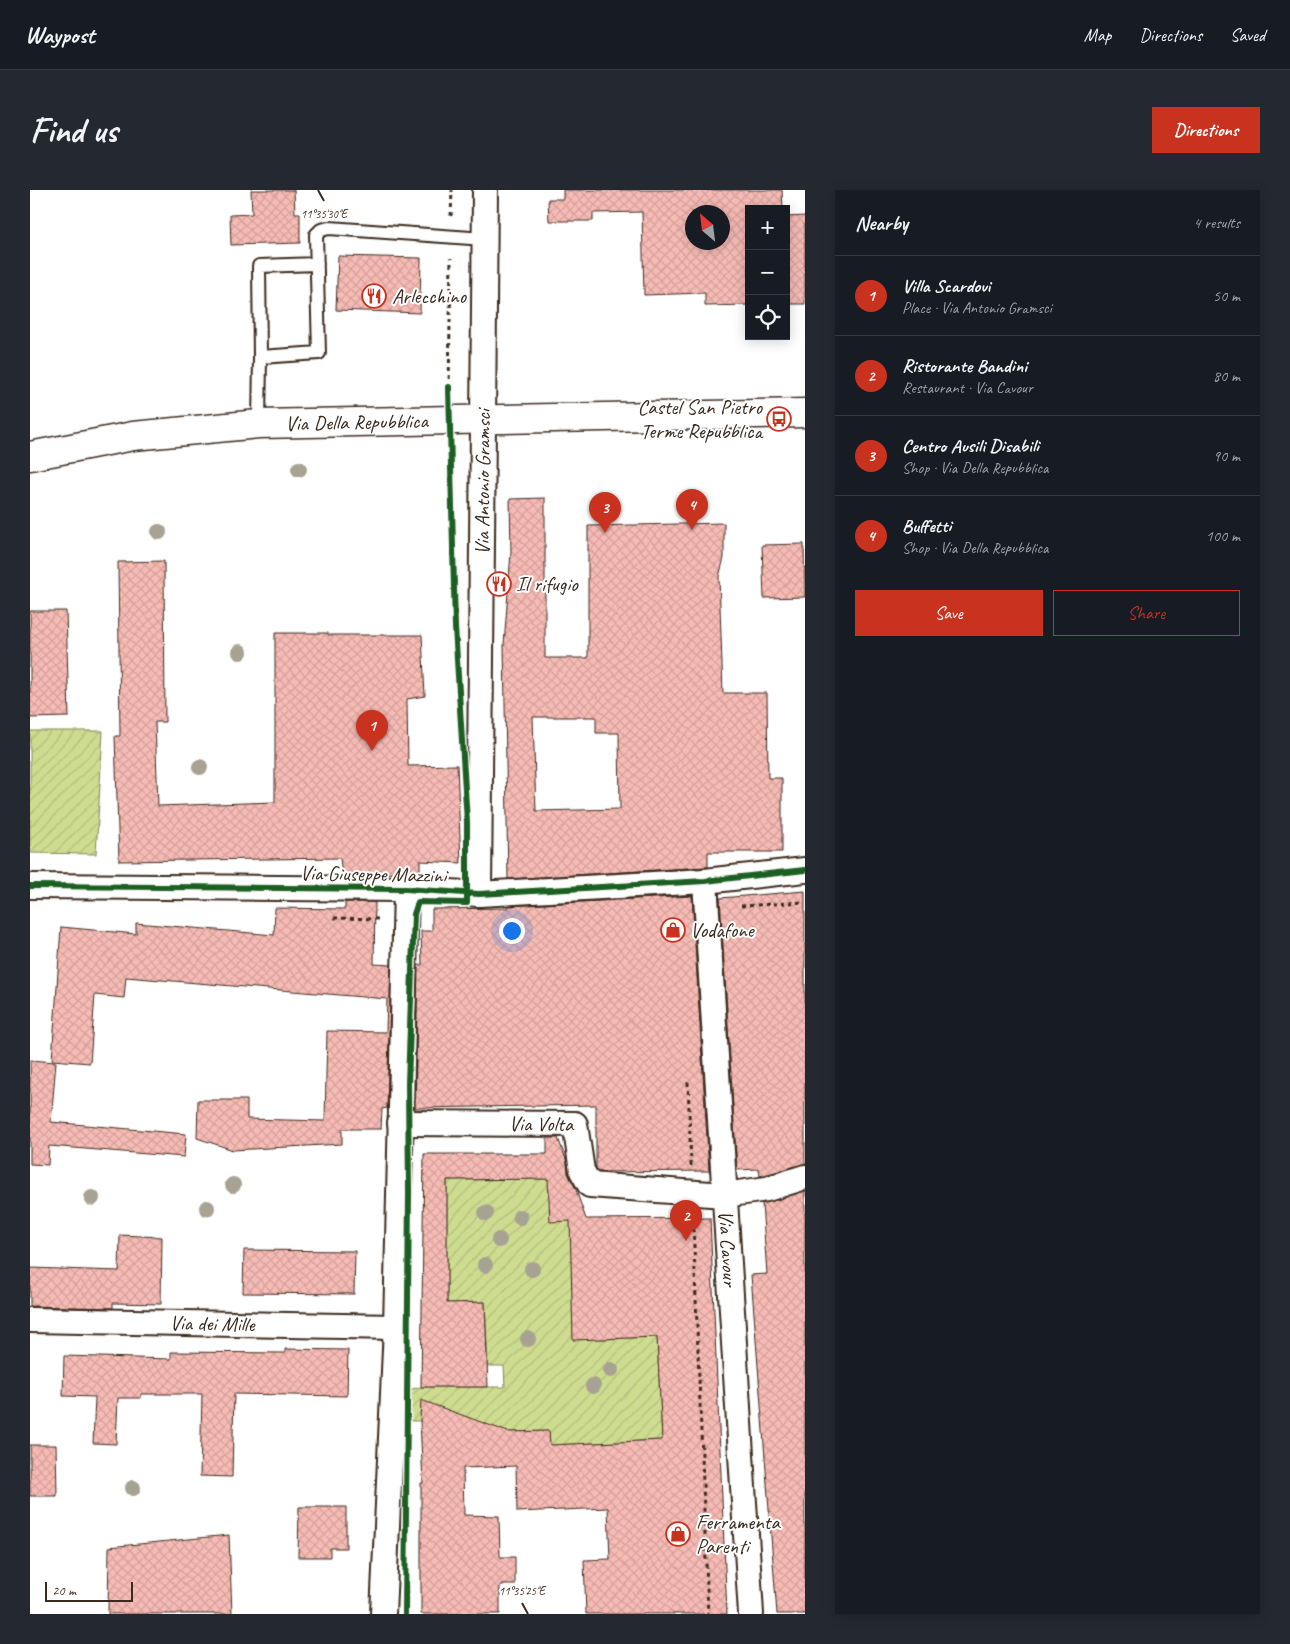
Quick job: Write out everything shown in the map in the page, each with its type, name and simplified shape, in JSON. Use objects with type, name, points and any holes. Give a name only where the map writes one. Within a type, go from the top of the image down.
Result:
[{"type":"main road","name":"Via Della Repubblica","points":[[30,456],[133,436],[258,424],[805,413]]},
{"type":"street","name":"Via Antonio Gramsci","points":[[479,894],[485,190]]},
{"type":"street","name":"Via Giuseppe Mazzini","points":[[30,886],[406,888],[479,894],[706,881],[805,870]]},
{"type":"street","name":"Via Cavour","points":[[706,881],[751,1614]]},
{"type":"street","points":[[383,1614],[396,1327],[406,888]]},
{"type":"street","name":"Via Volta","points":[[400,1123],[575,1124],[582,1171],[590,1185],[724,1195],[767,1189],[805,1176]]},
{"type":"street","name":"Via dei Mille","points":[[30,1320],[396,1327]]},
{"type":"lane","points":[[260,357],[319,353],[316,235],[321,230],[329,228],[485,239]]},
{"type":"lane","points":[[258,424],[260,357],[259,266],[317,264]]},
{"type":"path","points":[[450,421],[452,190]]},
{"type":"path","points":[[330,918],[406,919]]},
{"type":"path","points":[[688,1076],[708,1614]]},
{"type":"green space","points":[[30,731],[103,731],[96,854],[30,853]]},
{"type":"green space","points":[[548,1179],[570,1221],[600,1339],[657,1337],[662,1440],[550,1445],[549,1431],[508,1432],[407,1421],[407,1390],[421,1387],[505,1387],[504,1366],[488,1366],[485,1302],[447,1303],[447,1180]]},
{"type":"building","points":[[251,190],[294,190],[295,213],[300,213],[300,243],[231,245],[230,215],[252,214]]},
{"type":"building","points":[[563,190],[782,190],[783,205],[745,205],[745,305],[705,306],[705,293],[644,295],[642,212],[593,213],[593,221],[549,221],[548,199],[563,199]]},
{"type":"building","points":[[805,216],[805,304],[790,304],[790,217]]},
{"type":"building","points":[[338,256],[421,258],[420,313],[336,310]]},
{"type":"building","points":[[545,498],[545,658],[588,658],[588,526],[724,523],[724,558],[719,577],[723,693],[767,693],[768,778],[782,778],[782,852],[708,852],[708,867],[508,879],[504,645],[511,552],[510,499]],"holes":[[[533,717],[596,717],[596,733],[619,733],[620,809],[536,811]]]},
{"type":"building","points":[[804,544],[805,597],[764,598],[762,545]]},
{"type":"building","points":[[164,561],[165,722],[155,722],[158,806],[275,802],[275,633],[422,635],[425,696],[407,699],[408,766],[457,765],[461,863],[420,861],[420,872],[342,875],[340,858],[119,861],[115,736],[120,736],[118,562]]},
{"type":"building","points":[[30,611],[66,611],[69,717],[30,718]]},
{"type":"building","points":[[805,891],[805,1164],[760,1176],[759,1169],[737,1170],[720,898]]},
{"type":"building","points":[[692,896],[709,1171],[598,1172],[596,1169],[596,1105],[415,1108],[418,965],[422,965],[421,931],[432,931],[432,909],[508,908],[508,906]]},
{"type":"building","points":[[345,902],[375,902],[374,964],[391,965],[387,1108],[382,1109],[381,1129],[342,1129],[342,1144],[233,1150],[197,1138],[198,1100],[247,1100],[247,1119],[325,1121],[327,1031],[386,1032],[387,999],[126,977],[124,998],[95,995],[90,1063],[52,1060],[61,927],[136,934],[136,923],[274,935],[275,908],[345,909]]},
{"type":"building","points":[[30,1060],[56,1062],[51,1122],[186,1134],[184,1157],[49,1146],[48,1165],[30,1164]]},
{"type":"building","points":[[547,1138],[558,1138],[567,1162],[568,1173],[586,1219],[710,1218],[727,1614],[586,1614],[584,1560],[610,1559],[608,1508],[517,1512],[516,1466],[463,1468],[464,1515],[499,1516],[500,1557],[515,1557],[515,1585],[500,1585],[500,1614],[421,1614],[421,1483],[423,1483],[420,1421],[421,1400],[508,1432],[549,1431],[550,1445],[662,1440],[657,1337],[573,1340],[570,1221],[550,1222],[548,1179],[447,1180],[447,1303],[485,1302],[488,1387],[421,1387],[424,1154],[547,1154]]},
{"type":"building","points":[[805,1191],[805,1614],[777,1614],[751,1275],[767,1274],[762,1204]]},
{"type":"building","points":[[120,1235],[162,1237],[161,1304],[113,1303],[113,1308],[30,1306],[30,1268],[119,1271]]},
{"type":"building","points":[[244,1250],[355,1251],[354,1294],[243,1293]]},
{"type":"building","points":[[285,1349],[348,1350],[347,1396],[234,1394],[232,1477],[200,1476],[202,1394],[141,1394],[141,1398],[118,1398],[116,1444],[93,1443],[95,1397],[63,1396],[64,1356],[171,1359],[171,1352],[285,1353]]},
{"type":"building","points":[[30,1445],[56,1445],[57,1496],[30,1496]]},
{"type":"building","points":[[299,1507],[346,1507],[346,1548],[330,1548],[330,1557],[298,1557]]},
{"type":"building","points":[[229,1535],[232,1614],[108,1614],[109,1547]]},
{"type":"cycle path","points":[[405,1614],[409,1193],[408,1083],[414,914],[418,902],[467,903],[467,822],[455,627],[449,387]]},
{"type":"cycle path","points":[[30,886],[406,889],[479,894],[705,881],[805,870]]},
{"type":"place","name":"Arlecchino","points":[[374,296]]},
{"type":"place","name":"Castel San Pietro Terme Repubblica","points":[[779,419]]},
{"type":"place","name":"Buffetti","points":[[692,530]]},
{"type":"place","name":"Centro Ausili Disabili","points":[[605,533]]},
{"type":"place","name":"Il rifugio","points":[[499,584]]},
{"type":"place","name":"Villa Scardovi","points":[[372,751]]},
{"type":"place","name":"Vodafone","points":[[673,930]]},
{"type":"place","name":"Ristorante Bandini","points":[[686,1241]]},
{"type":"place","name":"Ferramenta Parenti","points":[[678,1534]]}]
